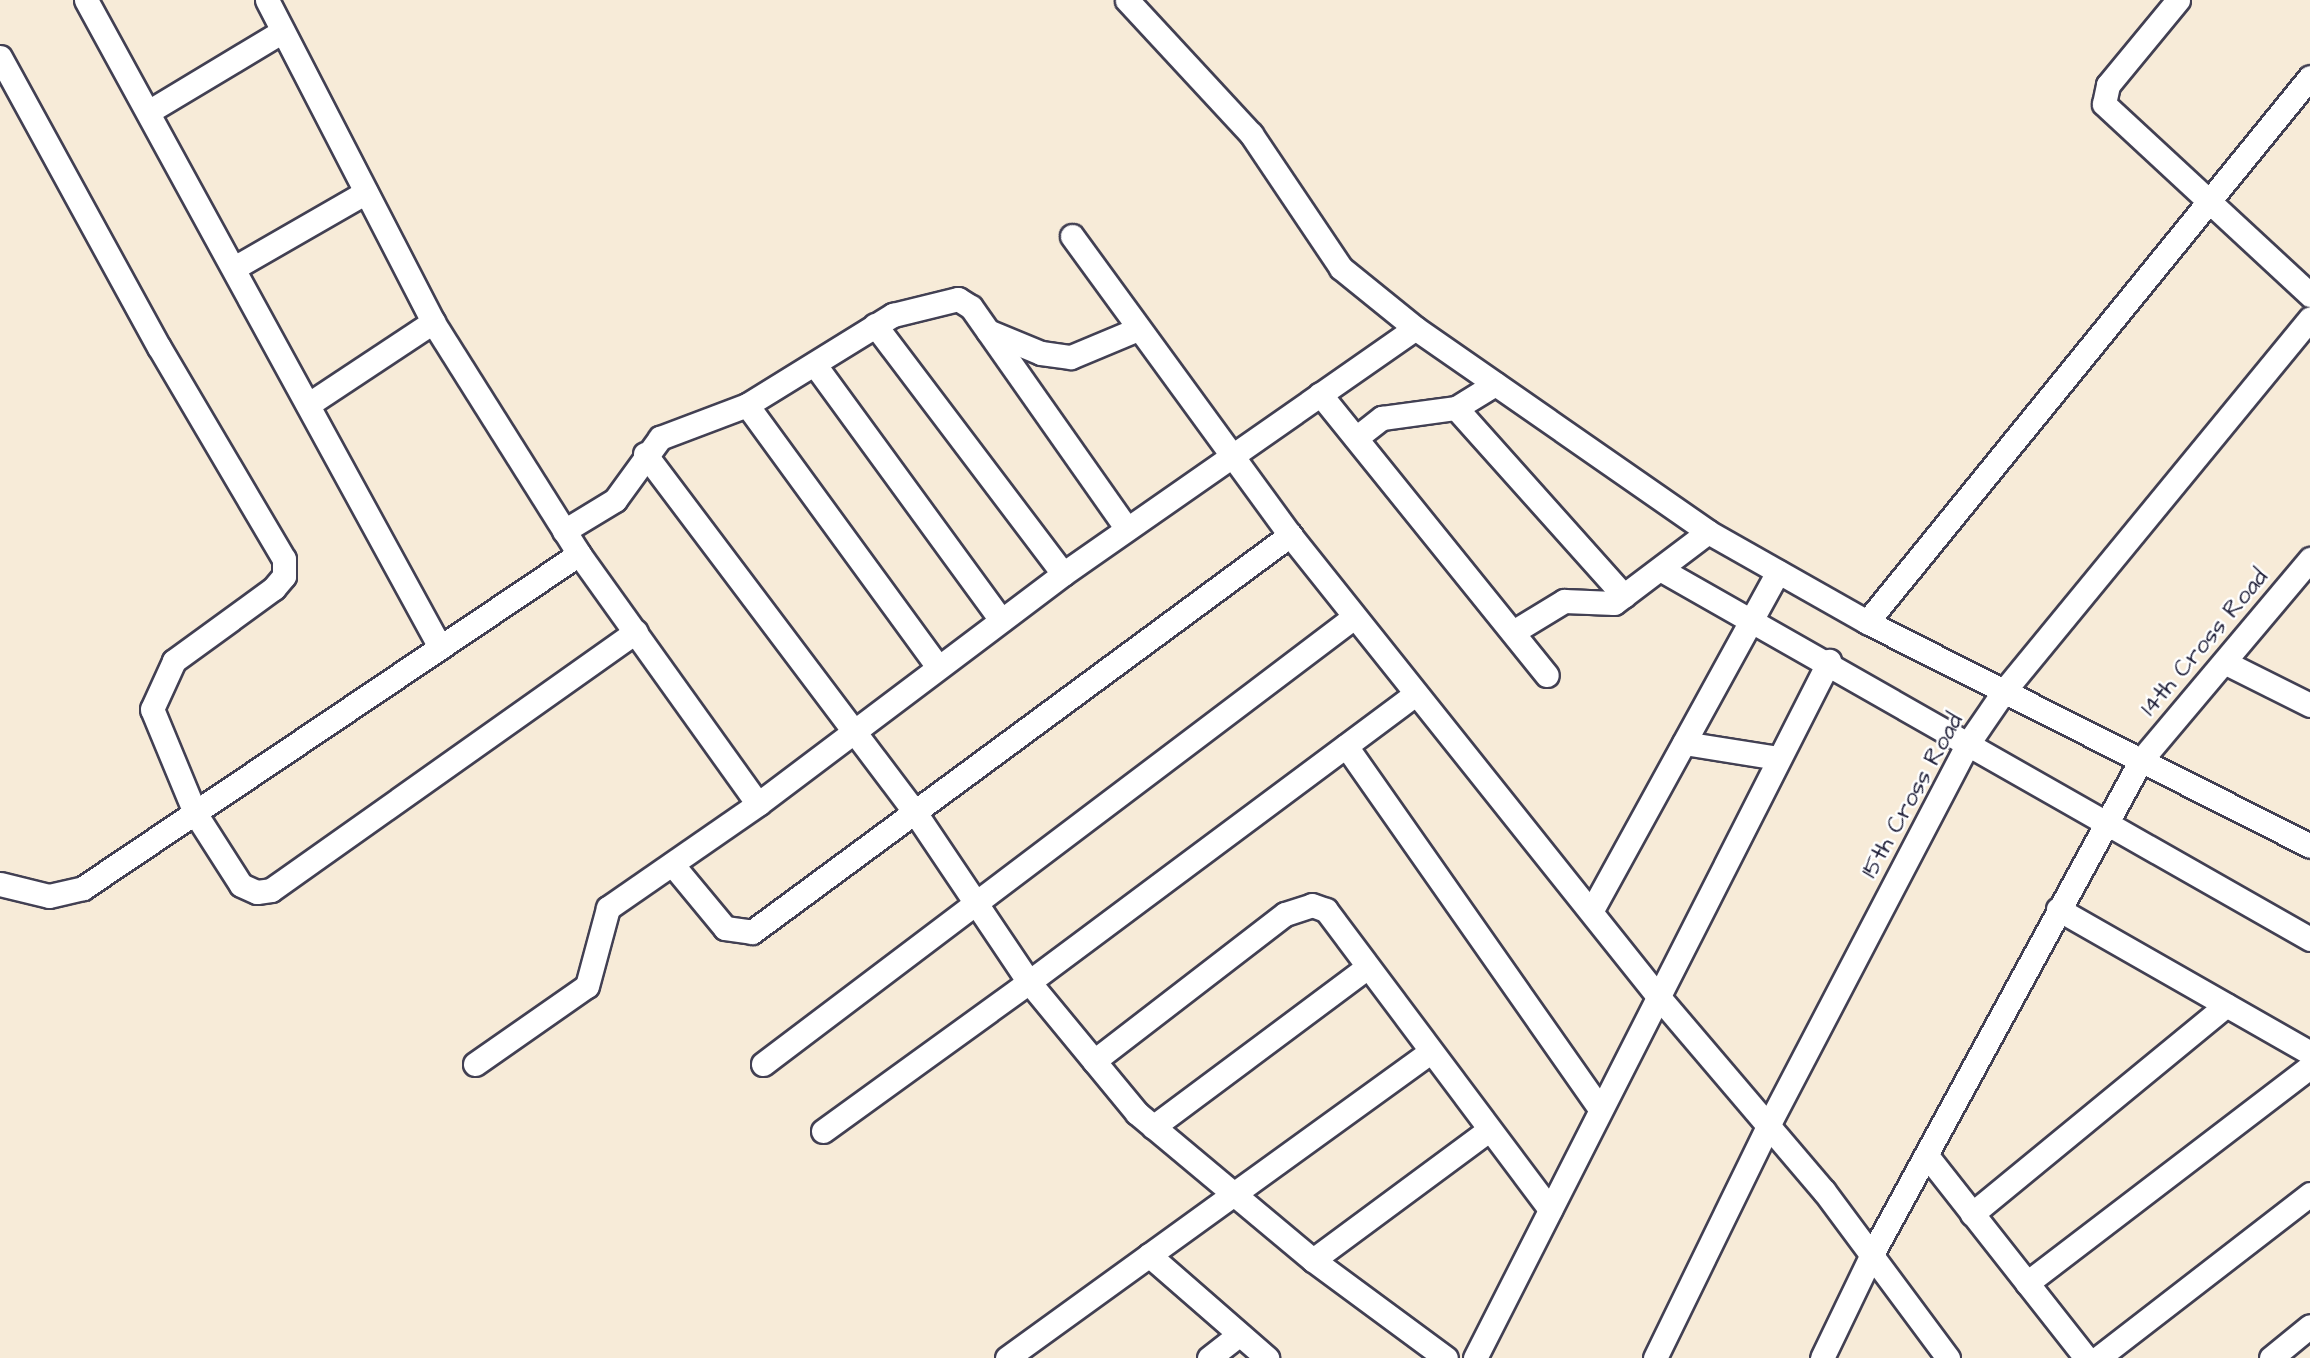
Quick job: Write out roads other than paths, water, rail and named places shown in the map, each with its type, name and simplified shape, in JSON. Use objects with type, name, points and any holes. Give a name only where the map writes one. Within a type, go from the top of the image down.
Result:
[{"type":"street","points":[[86,0],[440,648]]},
{"type":"street","points":[[267,0],[433,323],[579,554],[758,804]]},
{"type":"street","points":[[1127,0],[1251,134],[1341,268],[1415,328],[1708,532],[1867,622],[2310,846]]},
{"type":"street","points":[[2178,0],[2108,85],[2104,104],[2310,295]]},
{"type":"street","points":[[148,112],[283,31]]},
{"type":"street","points":[[0,57],[159,347],[284,559],[284,576],[274,589],[185,649],[157,692],[154,725],[195,813],[241,885],[271,890],[636,632]]},
{"type":"street","points":[[1867,622],[2310,77]]},
{"type":"street","points":[[234,268],[366,192]]},
{"type":"street","points":[[1072,236],[1229,457],[1414,695],[1592,911],[1657,995],[1770,1122],[1948,1358]]},
{"type":"street","points":[[564,531],[615,500],[645,454],[660,438],[747,405],[876,325],[958,299],[988,331],[1127,529]]},
{"type":"street","name":"15th Cross Road","points":[[1655,1358],[1770,1122],[1967,746],[2004,691],[2310,319]]},
{"type":"street","points":[[309,404],[433,323]]},
{"type":"street","points":[[876,325],[1063,574]]},
{"type":"street","points":[[475,1064],[579,995],[593,973],[608,908],[758,804],[1063,574],[1415,328]]},
{"type":"street","points":[[988,331],[1041,353],[1071,357],[1138,329]]},
{"type":"street","points":[[815,365],[1000,620]]},
{"type":"street","points":[[1356,438],[1398,412],[1456,408],[1495,384]]},
{"type":"street","points":[[1320,394],[1547,675]]},
{"type":"street","points":[[747,405],[938,667]]},
{"type":"street","points":[[1456,408],[1624,596]]},
{"type":"street","points":[[645,454],[850,732],[914,811],[1029,982],[1094,1061],[1153,1127],[1313,1260],[1446,1358]]},
{"type":"street","points":[[1513,632],[1546,606],[1564,600],[1600,606],[1624,596],[1708,532]]},
{"type":"street","points":[[671,864],[725,928],[752,932],[1290,536]]},
{"type":"street","points":[[0,884],[65,895],[195,813],[579,554]]},
{"type":"street","name":"14th Cross Road","points":[[1822,1358],[1872,1254],[1928,1157],[2105,820],[2141,760],[2226,663],[2310,559]]},
{"type":"street","points":[[1660,569],[1829,662],[1967,746],[2105,820],[2310,939]]},
{"type":"street","points":[[1592,911],[1778,572]]},
{"type":"street","points":[[763,1064],[975,901],[1354,617]]},
{"type":"street","points":[[1475,1358],[1657,995],[1829,662]]},
{"type":"street","points":[[2226,663],[2310,705]]},
{"type":"street","points":[[822,1131],[1029,982],[1414,695]]},
{"type":"street","points":[[1684,743],[1779,758]]},
{"type":"street","points":[[1346,746],[1600,1109]]},
{"type":"street","points":[[1094,1061],[1298,905],[1326,910],[1550,1209]]},
{"type":"street","points":[[2058,909],[2310,1053]]},
{"type":"street","points":[[1153,1127],[1368,967]]},
{"type":"street","points":[[1972,1214],[2226,1005]]},
{"type":"street","points":[[1007,1358],[1430,1052]]},
{"type":"street","points":[[2027,1283],[2310,1066]]},
{"type":"street","points":[[1313,1260],[1489,1130]]},
{"type":"street","points":[[1928,1157],[2086,1358]]},
{"type":"street","points":[[2098,1358],[2310,1194]]},
{"type":"street","points":[[1149,1255],[1267,1358]]},
{"type":"street","points":[[2271,1358],[2310,1326]]},
{"type":"street","points":[[1209,1358],[1238,1335]]}]
